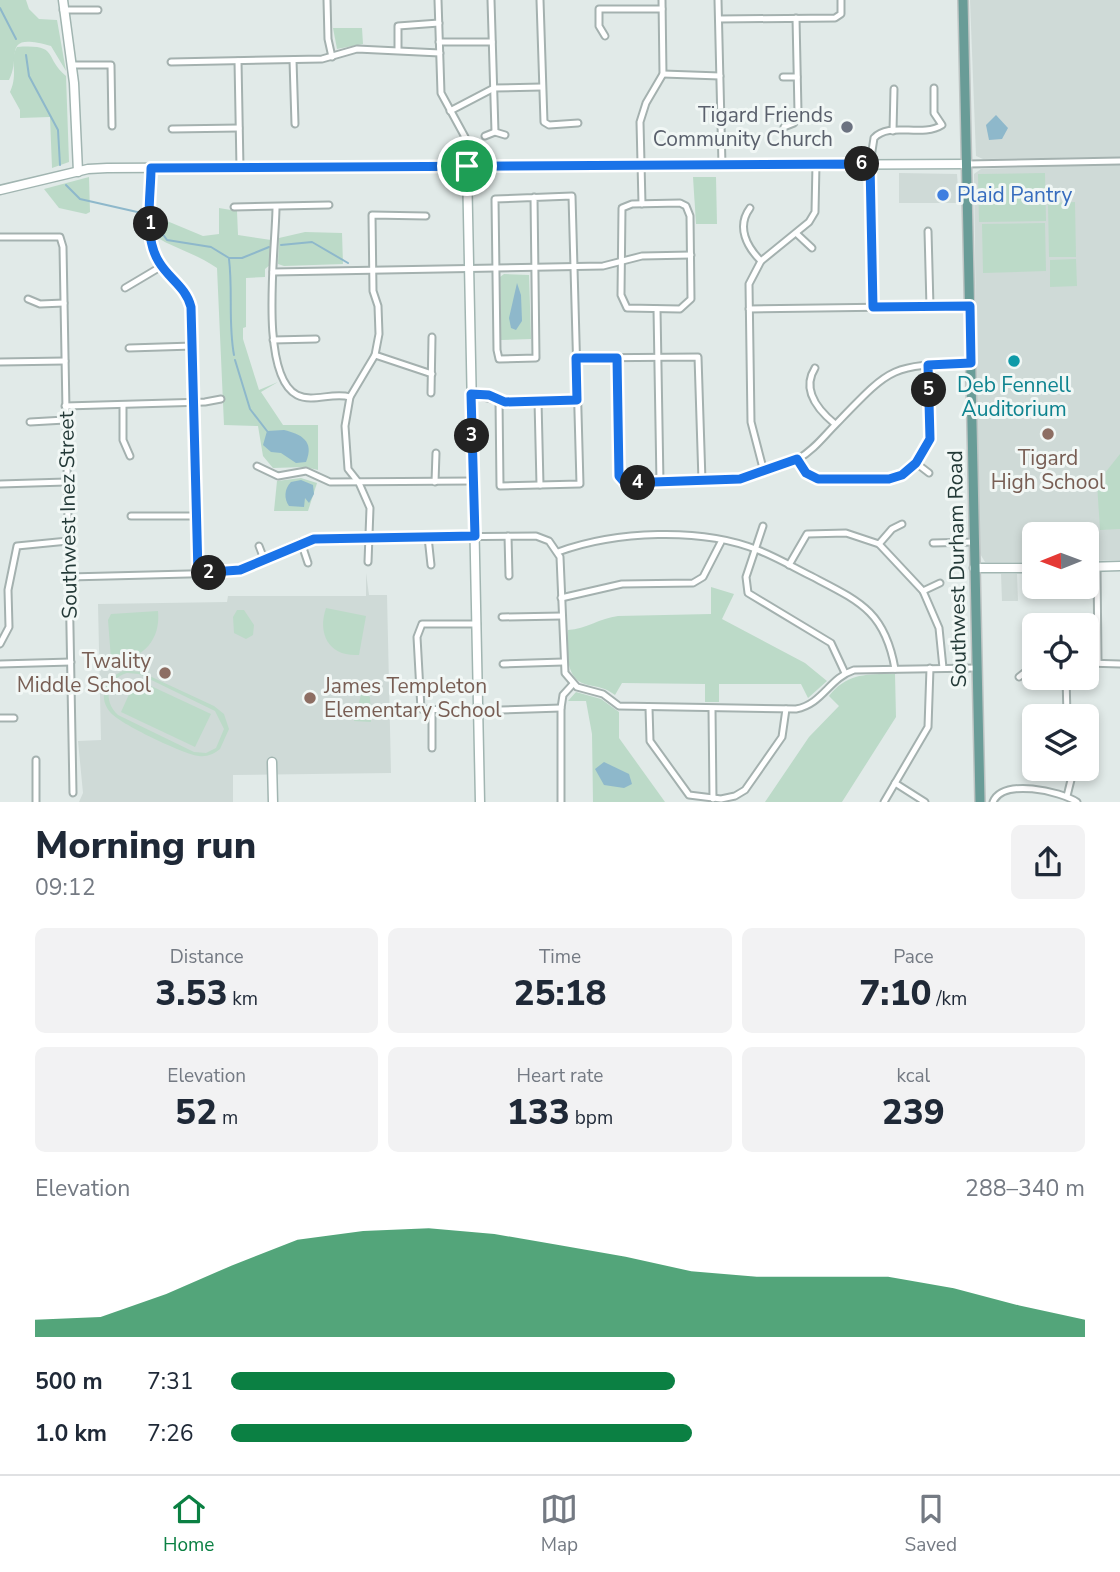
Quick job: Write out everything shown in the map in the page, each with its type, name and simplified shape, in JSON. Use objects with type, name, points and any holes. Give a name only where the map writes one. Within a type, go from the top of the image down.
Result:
[{"type":"main road","points":[[63,0],[72,65],[78,172]]},
{"type":"main road","name":"Southwest Durham Road","points":[[963,0],[980,802]]},
{"type":"main road","points":[[0,190],[107,168],[968,164]]},
{"type":"main road","points":[[467,166],[480,802]]},
{"type":"main road","points":[[1099,567],[1120,566]]},
{"type":"main road","points":[[974,568],[1022,568]]},
{"type":"main road","points":[[272,762],[273,802]]},
{"type":"street","points":[[327,0],[328,39],[332,57]]},
{"type":"street","points":[[438,0],[441,93],[465,137],[467,166]]},
{"type":"street","points":[[491,0],[495,132]]},
{"type":"street","points":[[540,0],[545,124],[578,123]]},
{"type":"street","points":[[642,204],[641,117],[663,74],[662,0]]},
{"type":"street","points":[[718,0],[722,165]]},
{"type":"street","points":[[719,19],[840,16],[841,0]]},
{"type":"street","points":[[605,36],[599,26],[599,9],[662,9]]},
{"type":"street","points":[[63,10],[98,10]]},
{"type":"street","points":[[785,127],[794,123],[797,116],[796,18]]},
{"type":"street","points":[[398,49],[398,26],[439,23]]},
{"type":"street","points":[[439,42],[492,42]]},
{"type":"street","points":[[171,62],[293,60],[332,57],[352,49],[440,53]]},
{"type":"street","points":[[293,60],[295,124]]},
{"type":"street","points":[[238,61],[240,168]]},
{"type":"street","points":[[72,65],[111,65],[111,126]]},
{"type":"street","points":[[663,74],[720,76]]},
{"type":"street","points":[[783,77],[797,77]]},
{"type":"street","points":[[450,110],[495,89],[542,87]]},
{"type":"street","points":[[873,307],[870,164],[874,138],[881,132],[930,131],[942,125],[935,114],[934,88]]},
{"type":"street","points":[[893,131],[894,89]]},
{"type":"street","points":[[172,129],[239,128]]},
{"type":"street","points":[[485,136],[495,132],[505,135]]},
{"type":"street","points":[[968,164],[1120,160]]},
{"type":"street","points":[[764,472],[751,422],[748,284],[761,261],[797,234],[815,212],[816,164]]},
{"type":"street","points":[[151,168],[153,250],[189,300],[193,346],[198,573]]},
{"type":"street","points":[[499,400],[500,486],[580,484],[572,196],[534,197],[495,199],[499,359],[536,358],[534,197]]},
{"type":"street","points":[[680,203],[686,206],[690,216],[690,302],[683,308],[630,309],[623,304],[621,211],[625,205],[642,204],[680,203]]},
{"type":"street","points":[[234,207],[329,205]]},
{"type":"street","points":[[276,207],[273,340],[278,369],[290,390],[312,398],[332,394],[350,397]]},
{"type":"street","points":[[750,208],[745,215],[744,240],[761,261]]},
{"type":"street","points":[[368,562],[371,538],[370,508],[359,482],[350,473],[345,426],[350,397],[375,355],[380,321],[372,269],[372,215],[426,215]]},
{"type":"street","points":[[928,231],[930,307]]},
{"type":"street","points":[[797,234],[811,248]]},
{"type":"street","name":"Southwest Inez Street","points":[[0,237],[60,237],[64,303],[73,793]]},
{"type":"street","points":[[273,272],[574,267],[621,262],[642,256],[691,255]]},
{"type":"street","points":[[125,288],[162,266]]},
{"type":"street","points":[[28,299],[40,304],[64,303]]},
{"type":"street","points":[[749,309],[970,306]]},
{"type":"street","points":[[657,309],[660,483]]},
{"type":"street","points":[[431,393],[432,337]]},
{"type":"street","points":[[273,340],[316,340]]},
{"type":"street","points":[[129,348],[193,346]]},
{"type":"street","points":[[375,355],[432,374]]},
{"type":"street","points":[[576,358],[698,357],[702,481]]},
{"type":"street","points":[[617,358],[619,476],[622,482],[660,483],[740,479],[764,472],[810,451],[889,373],[912,365],[971,363]]},
{"type":"street","points":[[0,362],[65,361]]},
{"type":"street","points":[[797,459],[806,473],[818,479],[889,479],[902,475],[916,463],[930,439],[928,365]]},
{"type":"street","points":[[815,368],[810,376],[811,394],[817,407],[835,424]]},
{"type":"street","points":[[471,394],[489,395],[499,400],[577,400]]},
{"type":"street","points":[[65,406],[194,403],[221,399]]},
{"type":"street","points":[[538,401],[540,485]]},
{"type":"street","points":[[123,405],[123,440],[130,456]]},
{"type":"street","points":[[30,422],[65,420]]},
{"type":"street","points":[[435,482],[436,453]]},
{"type":"street","points":[[916,463],[929,473]]},
{"type":"street","points":[[257,466],[278,476],[306,471],[330,482],[473,481]]},
{"type":"street","points":[[0,484],[66,482]]},
{"type":"street","points":[[131,516],[197,516]]},
{"type":"street","points":[[879,544],[892,529],[902,524]]},
{"type":"street","points":[[763,526],[746,577],[748,593],[831,643],[845,673]]},
{"type":"street","points":[[789,565],[807,534],[846,533],[879,544],[923,591],[939,628],[943,668]]},
{"type":"street","points":[[558,552],[624,535],[685,536],[755,549],[870,610],[890,642],[895,669]]},
{"type":"street","points":[[508,536],[509,576]]},
{"type":"street","points":[[428,537],[431,565]]},
{"type":"street","points":[[69,577],[234,572],[301,542],[320,538],[541,537],[558,552],[565,673],[573,684],[584,691],[603,694],[619,706],[786,709],[815,702],[845,673],[858,669],[976,668]]},
{"type":"street","points":[[0,644],[9,627],[8,590],[15,549],[22,543],[68,541]]},
{"type":"street","points":[[301,542],[307,563]]},
{"type":"street","points":[[561,598],[622,584],[693,583],[703,577],[721,542]]},
{"type":"street","points":[[933,543],[974,542]]},
{"type":"street","points":[[259,546],[264,559]]},
{"type":"street","points":[[923,591],[940,583]]},
{"type":"street","points":[[502,617],[562,616]]},
{"type":"street","points":[[477,624],[422,624],[417,636],[421,709],[432,712],[479,711]]},
{"type":"street","points":[[0,664],[71,662]]},
{"type":"street","points":[[503,663],[563,662]]},
{"type":"street","points":[[1099,663],[1120,664]]},
{"type":"street","points":[[884,802],[928,727],[931,711],[930,668]]},
{"type":"street","points":[[561,802],[561,708],[563,695],[573,684]]},
{"type":"street","points":[[501,710],[561,708]]},
{"type":"street","points":[[649,708],[649,736],[653,746],[690,795],[713,800],[735,796],[749,785],[782,737],[786,709]]},
{"type":"street","points":[[712,709],[713,800]]},
{"type":"street","points":[[432,712],[432,748]]},
{"type":"street","points":[[0,718],[14,718]]},
{"type":"street","points":[[36,760],[36,802]]},
{"type":"street","points":[[1067,796],[1071,781]]},
{"type":"street","points":[[895,783],[925,802]]},
{"type":"street","points":[[993,802],[998,795],[1008,790],[1041,790],[1067,796],[1077,802]]},
{"type":"shaded area","points":[[970,0],[1120,0],[1120,157],[983,159],[976,156]]},
{"type":"shaded area","name":"Tigard High School","points":[[1120,164],[1120,560],[1099,561],[1099,522],[1022,522],[1022,562],[985,562],[979,552],[974,174],[981,169]]},
{"type":"shaded area","points":[[899,173],[957,174],[959,203],[899,203]]},
{"type":"shaded area","points":[[366,573],[369,595],[387,595],[391,773],[233,775],[233,802],[79,802],[83,793],[78,741],[101,740],[98,604],[227,602],[228,596],[366,596]]},
{"type":"shaded area","points":[[1001,574],[1017,574],[1018,601],[1002,601]]},
{"type":"green space","points":[[0,0],[26,0],[29,9],[39,19],[57,20],[66,71],[51,46],[25,42],[19,44],[16,49],[9,80],[0,80]]},
{"type":"green space","points":[[333,28],[362,28],[363,44],[337,49]]},
{"type":"green space","points":[[17,47],[45,50],[66,76],[69,162],[52,168],[50,117],[20,118],[20,110],[10,92]]},
{"type":"green space","points":[[1045,173],[1046,221],[979,222],[978,174]]},
{"type":"green space","points":[[89,177],[90,212],[86,214],[59,208],[44,189]]},
{"type":"green space","points":[[693,177],[716,177],[717,224],[696,224]]},
{"type":"green space","points":[[1075,202],[1076,257],[1049,257],[1048,203]]},
{"type":"green space","points":[[219,208],[237,211],[238,235],[271,240],[271,264],[265,269],[265,277],[246,278],[246,327],[243,328],[243,339],[259,390],[278,382],[261,392],[283,425],[318,425],[318,470],[305,467],[273,468],[263,456],[258,426],[224,425],[217,268],[156,237],[155,216],[203,236],[219,234]]},
{"type":"green space","points":[[1045,223],[1046,271],[983,273],[982,224]]},
{"type":"green space","points":[[305,232],[342,233],[343,264],[278,264],[279,238]]},
{"type":"green space","points":[[1076,259],[1077,286],[1050,287],[1050,260]]},
{"type":"green space","points":[[504,274],[529,275],[531,339],[501,340],[500,277]]},
{"type":"green space","points":[[1120,454],[1120,529],[1100,530],[1097,483]]},
{"type":"green space","points":[[301,478],[317,483],[308,511],[274,511],[277,481]]},
{"type":"green space","points":[[711,587],[734,594],[722,619],[805,663],[827,681],[808,698],[801,684],[719,684],[719,702],[705,702],[705,684],[622,683],[615,695],[605,689],[580,682],[574,677],[569,663],[568,630],[618,616],[711,614]]},
{"type":"green space","points":[[326,608],[366,616],[359,655],[340,652],[328,642],[323,627]]},
{"type":"green space","points":[[237,610],[244,610],[254,625],[253,635],[246,639],[234,633],[233,617]]},
{"type":"green space","points":[[158,611],[156,632],[147,647],[131,657],[111,659],[108,620],[111,614]]},
{"type":"green space","points":[[126,670],[141,672],[214,706],[224,714],[229,729],[220,749],[208,756],[191,754],[152,738],[116,717],[106,706],[104,693],[109,681]],"holes":[[[127,673],[139,674],[215,711],[224,729],[216,748],[206,753],[194,752],[118,715],[110,703],[111,685]]]},
{"type":"green space","points":[[895,674],[896,717],[842,802],[765,802],[809,737],[839,706],[829,696],[836,688],[858,676]]},
{"type":"green space","points":[[136,679],[211,714],[195,747],[121,712]]},
{"type":"green space","points":[[362,691],[370,697],[371,722],[354,721]]},
{"type":"green space","points":[[576,692],[601,699],[619,712],[619,738],[665,802],[593,802],[592,734],[586,701],[568,701]]},
{"type":"water","points":[[996,115],[1008,128],[1002,139],[989,140],[986,125]]},
{"type":"water","points":[[517,283],[521,295],[522,321],[516,330],[511,328],[509,318]]},
{"type":"water","points":[[284,430],[305,440],[309,449],[306,462],[296,463],[281,453],[271,452],[263,445],[267,431]]},
{"type":"water","points":[[301,480],[313,485],[314,494],[309,503],[305,498],[304,507],[289,506],[287,488],[291,482]]},
{"type":"water","points":[[604,762],[629,774],[632,784],[624,788],[604,785],[595,769]]},
{"type":"waterway","points":[[0,8],[16,39]]},
{"type":"waterway","points":[[26,55],[29,76],[58,130],[60,165]]},
{"type":"waterway","points":[[66,185],[80,199],[146,214]]},
{"type":"waterway","points":[[154,222],[167,240],[211,247],[229,258],[242,258],[269,247]]},
{"type":"waterway","points":[[281,245],[312,242],[348,263]]},
{"type":"waterway","points":[[229,259],[234,355]]},
{"type":"waterway","points":[[235,360],[250,409],[267,431]]},
{"type":"place","name":"Tigard Friends Community Church","points":[[847,127]]},
{"type":"place","name":"Plaid Pantry","points":[[943,195]]},
{"type":"place","name":"Deb Fennell Auditorium","points":[[1014,361]]},
{"type":"place","name":"Tigard High School","points":[[1048,434]]},
{"type":"place","name":"Twality Middle School","points":[[165,673]]},
{"type":"place","name":"James Templeton Elementary School","points":[[310,698]]},
{"type":"route","points":[[870,164],[873,307],[970,306],[971,363],[928,365],[930,439],[916,463],[895,478],[815,478],[806,473],[797,459],[740,479],[625,483],[619,476],[617,358],[576,358],[577,400],[505,402],[489,395],[471,394],[475,536],[314,539],[301,542],[240,570],[228,573],[198,573],[191,307],[183,289],[162,266],[153,250],[151,168],[467,166],[870,164]]}]
